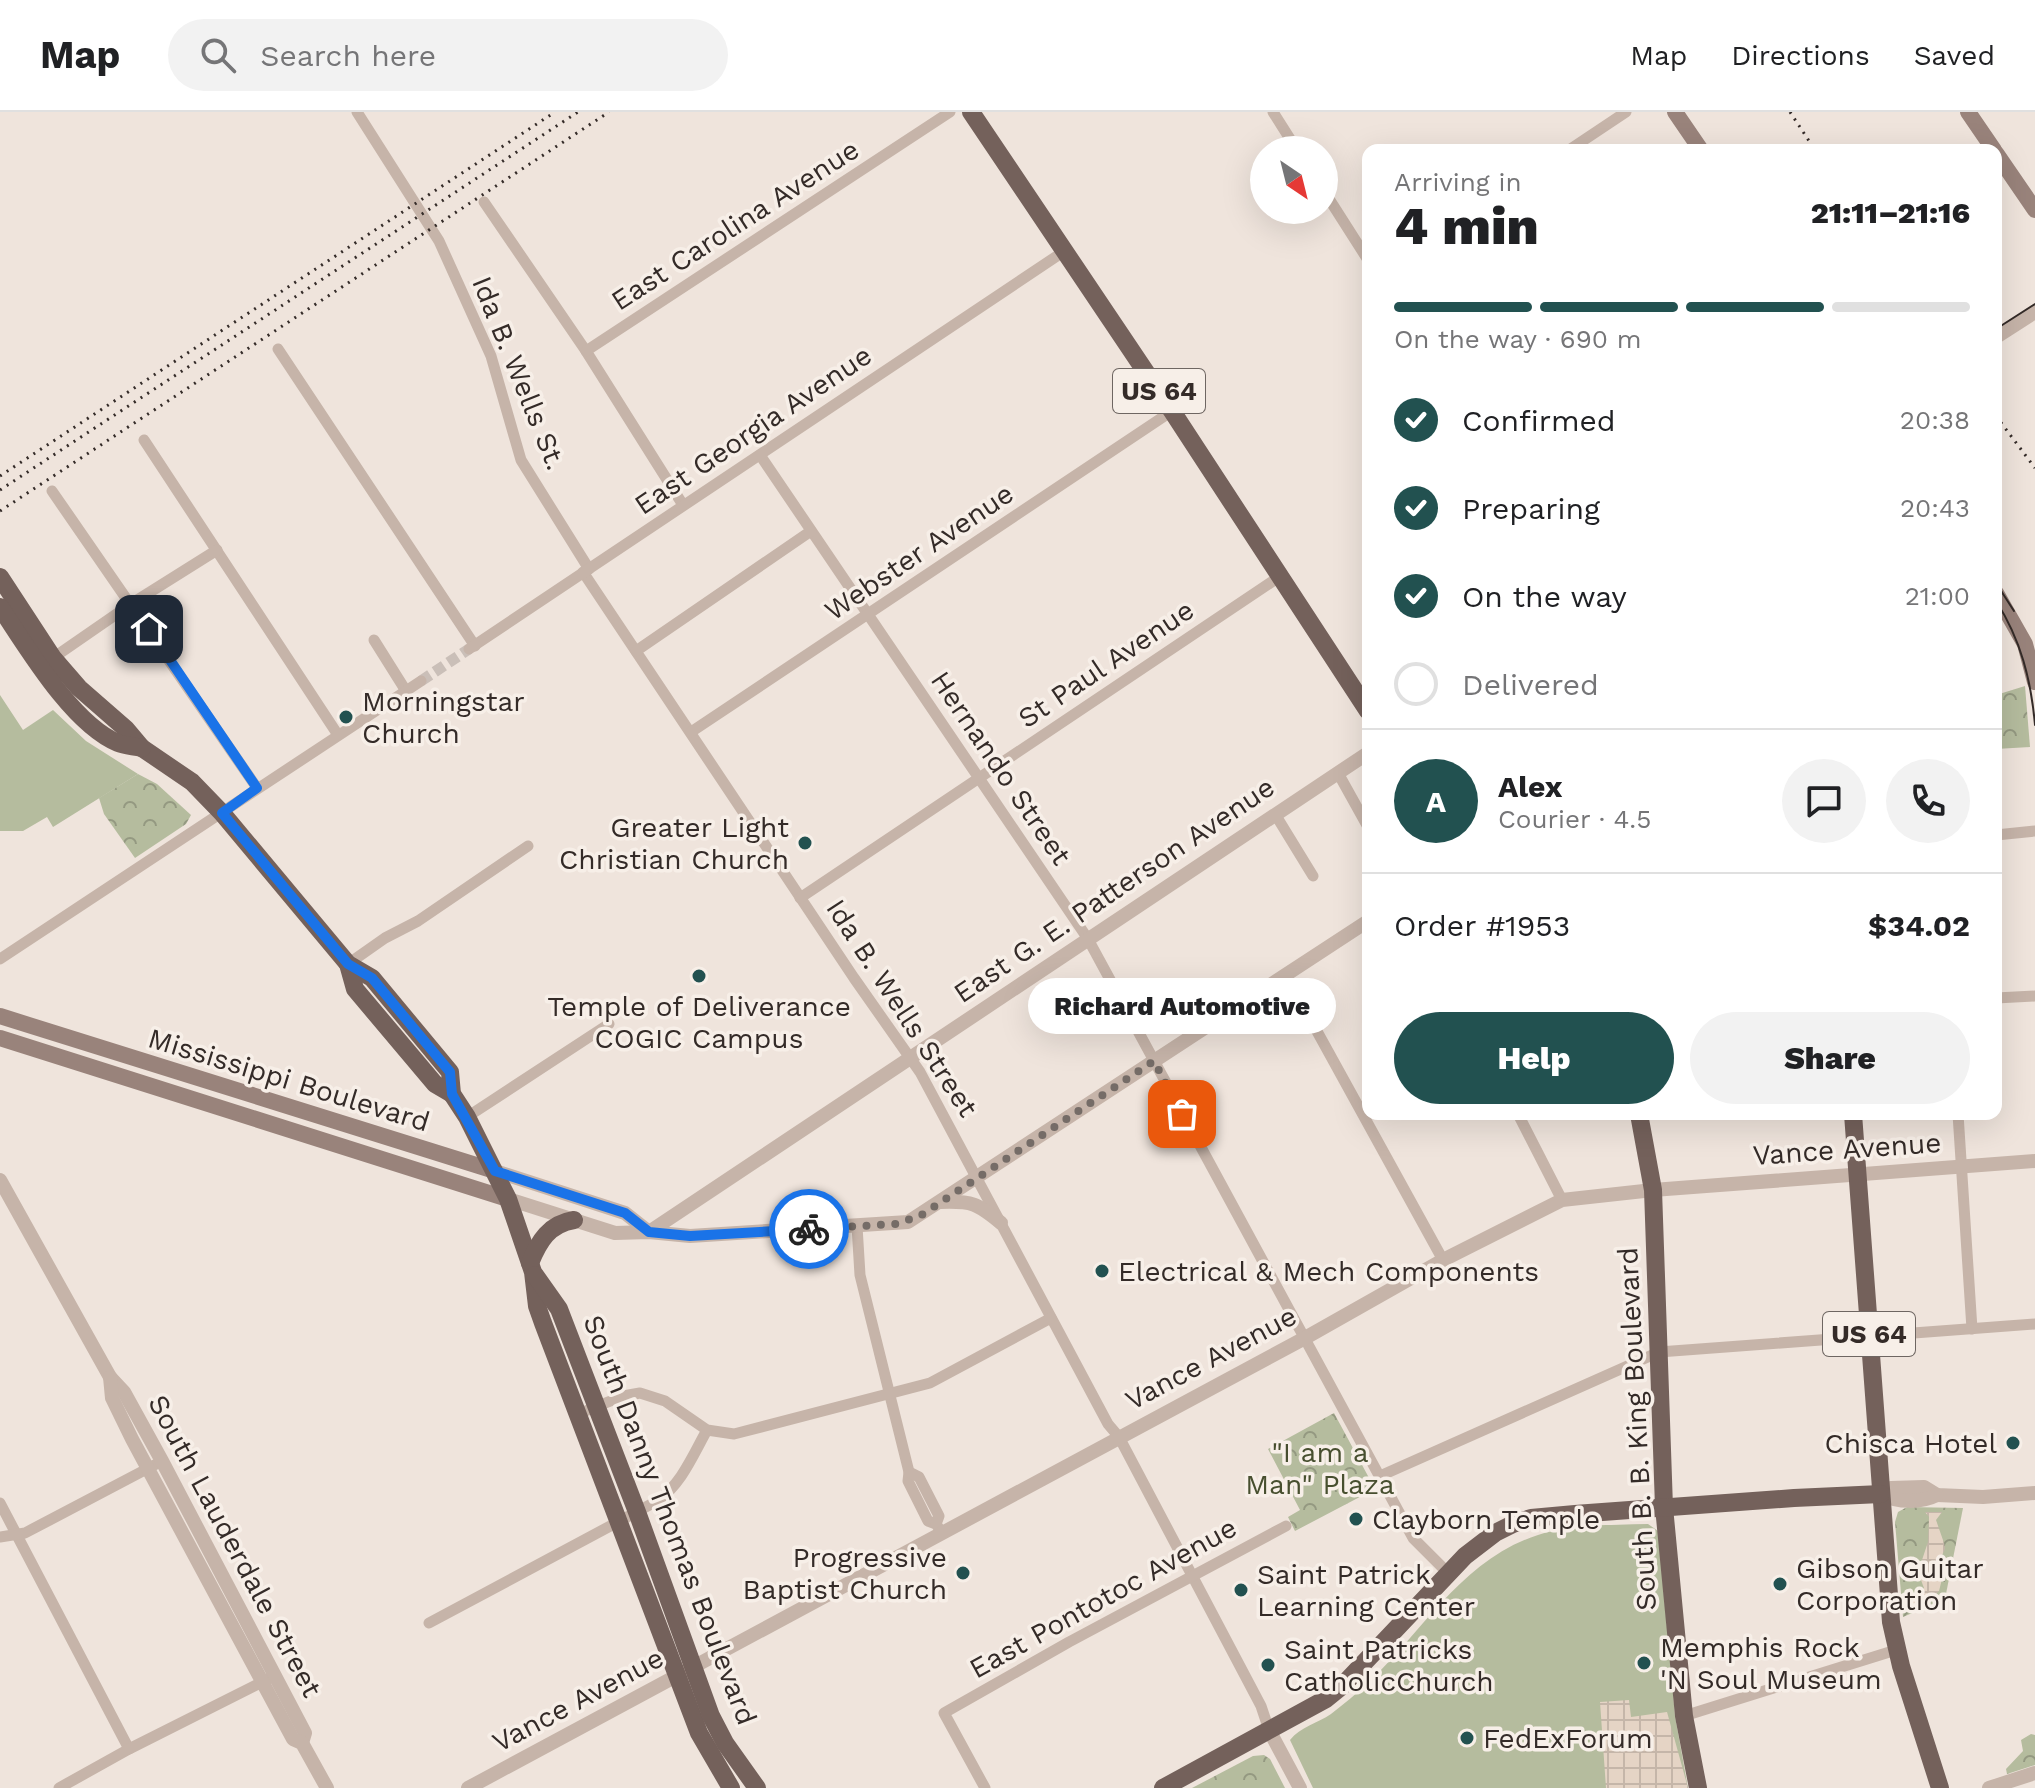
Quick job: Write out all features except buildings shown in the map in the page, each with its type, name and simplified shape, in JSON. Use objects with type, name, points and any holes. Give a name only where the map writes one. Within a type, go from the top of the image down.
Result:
[{"type":"main road","name":"US 64","points":[[971,112],[1362,702]]},
{"type":"main road","points":[[1675,112],[1697,144]]},
{"type":"main road","points":[[1968,112],[1990,144]]},
{"type":"main road","points":[[2002,162],[2035,210]]},
{"type":"main road","name":"South Danny Thomas Boulevard","points":[[0,577],[46,663]]},
{"type":"main road","points":[[2002,602],[2030,642],[2034,671]]},
{"type":"main road","name":"South Danny Thomas Boulevard","points":[[0,607],[46,663],[126,729],[142,748],[192,782],[222,813],[348,964],[355,989],[435,1084],[452,1094],[467,1117],[508,1199],[531,1268],[537,1306],[637,1512],[709,1753],[731,1788]]},
{"type":"main road","name":"Mississippi Boulevard","points":[[0,1016],[495,1171]]},
{"type":"main road","name":"Mississippi Boulevard","points":[[0,1038],[508,1199]]},
{"type":"main road","points":[[170,1092],[177,1072]]},
{"type":"main road","name":"South B. B. King Boulevard","points":[[1640,1120],[1653,1190],[1664,1507],[1684,1716],[1698,1788]]},
{"type":"main road","name":"US 64","points":[[1853,1120],[1891,1622],[1896,1650],[1940,1788]]},
{"type":"main road","points":[[348,1149],[354,1127]]},
{"type":"main road","points":[[531,1268],[539,1242],[559,1222],[574,1220]]},
{"type":"main road","name":"South Danny Thomas Boulevard","points":[[587,1411],[618,1522],[684,1672],[757,1788]]},
{"type":"main road","points":[[1163,1788],[1326,1699],[1449,1574],[1495,1533],[1513,1524],[1531,1518],[1664,1507],[1881,1494]]},
{"type":"street","name":"Ida B. Wells St.","points":[[357,112],[439,241],[491,356],[521,460],[586,570]]},
{"type":"street","name":"East Carolina Avenue","points":[[586,351],[950,112]]},
{"type":"street","points":[[1578,144],[1626,112]]},
{"type":"street","points":[[1278,114],[1290,136]]},
{"type":"street","points":[[484,202],[586,351],[683,505]]},
{"type":"street","points":[[1338,213],[1362,251]]},
{"type":"street","name":"East Georgia Avenue","points":[[278,349],[472,647],[1063,252]]},
{"type":"street","points":[[2002,333],[2035,312]]},
{"type":"street","name":"Webster Avenue","points":[[691,732],[1172,411]]},
{"type":"street","points":[[144,440],[338,735]]},
{"type":"street","name":"Hernando Street","points":[[760,455],[1088,939],[1413,1538],[1449,1574]]},
{"type":"street","points":[[52,491],[257,788]]},
{"type":"street","points":[[636,651],[811,531]]},
{"type":"street","points":[[46,663],[217,550]]},
{"type":"street","name":"Ida B. Wells Street","points":[[586,570],[800,898],[920,1072],[1108,1424],[1119,1437],[1261,1706],[1269,1730],[1300,1788]]},
{"type":"street","name":"St Paul Avenue","points":[[800,898],[1279,577]]},
{"type":"street","points":[[374,640],[406,691]]},
{"type":"street","points":[[0,959],[421,681]]},
{"type":"street","name":"East G. E. Patterson Avenue","points":[[649,1232],[1362,757]]},
{"type":"street","points":[[1338,773],[1362,816]]},
{"type":"street","points":[[1275,814],[1313,876]]},
{"type":"street","points":[[2002,834],[2035,831]]},
{"type":"street","points":[[348,964],[385,938],[418,921],[528,846]]},
{"type":"street","points":[[941,1202],[1362,925]]},
{"type":"street","points":[[1286,975],[1362,1113]]},
{"type":"street","points":[[2002,998],[2035,996]]},
{"type":"street","points":[[467,1117],[609,1024]]},
{"type":"street","points":[[1366,1120],[1443,1260]]},
{"type":"street","points":[[1521,1120],[1562,1200]]},
{"type":"street","points":[[1958,1120],[1972,1329]]},
{"type":"street","name":"Vance Avenue","points":[[468,1788],[684,1672],[939,1528],[1119,1437],[1443,1260],[1562,1200],[1653,1190],[2035,1161]]},
{"type":"street","name":"Mississippi Boulevard","points":[[495,1171],[625,1213],[649,1232]]},
{"type":"street","name":"South Lauderdale Street","points":[[0,1180],[110,1377],[124,1392],[162,1461],[269,1679]]},
{"type":"street","name":"Mississippi Boulevard","points":[[508,1199],[615,1233],[690,1236],[895,1224],[920,1216],[941,1202]]},
{"type":"street","points":[[941,1202],[970,1201],[1001,1223]]},
{"type":"street","points":[[857,1226],[860,1275],[909,1472],[919,1477],[939,1516],[939,1528]]},
{"type":"street","points":[[587,1411],[623,1396],[640,1393],[665,1401],[707,1430],[734,1434],[889,1396],[950,1374],[1051,1318]]},
{"type":"street","points":[[1380,1476],[1659,1352],[2035,1324]]},
{"type":"street","name":"South Lauderdale Street","points":[[110,1377],[112,1398],[148,1468],[269,1679],[305,1733],[302,1743],[327,1788]]},
{"type":"street","points":[[429,1623],[669,1493],[707,1430]]},
{"type":"street","points":[[0,1537],[25,1533],[162,1461]]},
{"type":"street","points":[[1881,1494],[1891,1488],[1924,1487],[1937,1495],[1983,1497],[2035,1493]]},
{"type":"street","points":[[0,1503],[129,1749]]},
{"type":"street","name":"East Pontotoc Avenue","points":[[985,1788],[944,1713],[1286,1526]]},
{"type":"street","points":[[1684,1716],[1896,1650]]},
{"type":"street","points":[[59,1788],[269,1679]]},
{"type":"street","points":[[1989,1788],[2035,1773]]},
{"type":"green space","points":[[2025,686],[2030,747],[2002,749],[2002,693]]},
{"type":"green space","points":[[0,695],[23,730],[53,710],[86,741],[138,774],[53,827],[47,817],[23,831],[0,831]]},
{"type":"green space","points":[[138,774],[157,784],[191,815],[186,824],[135,858],[104,814],[99,798]]},
{"type":"green space","name":"\"I am a Man\" Plaza","points":[[1334,1413],[1375,1489],[1295,1531],[1288,1517],[1300,1510],[1268,1449]]},
{"type":"green space","points":[[1907,1507],[1963,1508],[1945,1599],[1903,1617],[1895,1522],[1898,1512]]},
{"type":"green space","points":[[1648,1524],[1658,1531],[1675,1716],[1688,1788],[1313,1788],[1290,1740],[1304,1728],[1331,1714],[1364,1686],[1446,1598],[1488,1561],[1511,1546],[1551,1531]]},
{"type":"green space","points":[[2035,1735],[2035,1765],[2007,1774],[2006,1769],[2023,1751],[2021,1740]]},
{"type":"green space","points":[[1264,1755],[1270,1759],[1285,1788],[1192,1788],[1253,1756]]},
{"type":"shaded area","points":[[1925,1512],[1942,1512],[1936,1520],[1945,1549],[1937,1566],[1942,1579],[1939,1591],[1933,1597],[1906,1608],[1905,1597],[1920,1594],[1924,1588],[1918,1572],[1928,1542],[1929,1517]]},
{"type":"shaded area","points":[[1629,1700],[1631,1717],[1667,1712],[1688,1788],[1606,1788],[1600,1702]]},
{"type":"tunnel","points":[[421,681],[469,649]]},
{"type":"tram line","points":[[2002,325],[2035,304]]},
{"type":"tram line","points":[[2002,592],[2014,611]]},
{"type":"tram line","points":[[2002,611],[2023,661],[2035,725]]},
{"type":"railway","points":[[0,476],[555,112]]},
{"type":"railway","points":[[0,490],[578,112]]},
{"type":"railway","points":[[0,511],[609,112]]},
{"type":"railway","points":[[1790,112],[1811,144]]},
{"type":"railway","points":[[2002,424],[2035,468]]},
{"type":"way so far","points":[[809,1229],[908,1222],[1154,1061],[1182,1114]]},
{"type":"place","name":"Morningstar Church","points":[[346,717]]},
{"type":"place","name":"Greater Light Christian Church","points":[[805,843]]},
{"type":"place","name":"Temple of Deliverance COGIC Campus","points":[[699,976]]},
{"type":"place","name":"Richard Automotive","points":[[1182,1114]]},
{"type":"place","name":"Electrical & Mech Components","points":[[1102,1271]]},
{"type":"place","name":"Chisca Hotel","points":[[2013,1443]]},
{"type":"place","name":"Clayborn Temple","points":[[1356,1519]]},
{"type":"place","name":"Progressive Baptist Church","points":[[963,1573]]},
{"type":"place","name":"Gibson Guitar Corporation","points":[[1780,1584]]},
{"type":"place","name":"Saint Patrick Learning Center","points":[[1241,1590]]},
{"type":"place","name":"Memphis Rock 'N Soul Museum","points":[[1644,1663]]},
{"type":"place","name":"Saint Patricks CatholicChurch","points":[[1268,1665]]},
{"type":"place","name":"FedExForum","points":[[1467,1738]]},
{"type":"route","points":[[149,629],[257,788],[222,813],[348,964],[372,978],[450,1072],[452,1094],[495,1171],[625,1213],[649,1232],[690,1236],[809,1229]]}]
